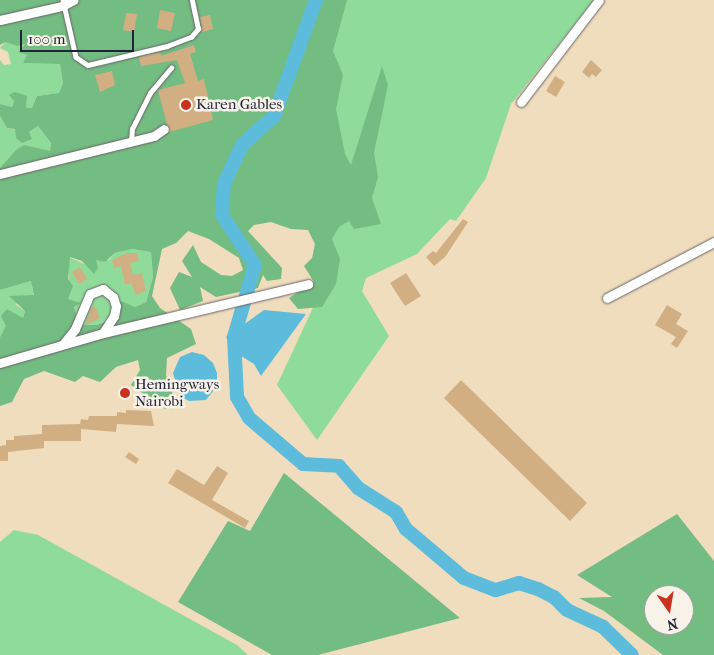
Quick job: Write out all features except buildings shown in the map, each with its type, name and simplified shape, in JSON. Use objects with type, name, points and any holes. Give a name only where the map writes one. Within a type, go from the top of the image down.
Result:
[{"type":"street","points":[[0,20],[74,0]]},
{"type":"street","points":[[521,102],[599,0]]},
{"type":"street","points":[[0,174],[154,136],[164,129]]},
{"type":"street","points":[[607,298],[714,242]]},
{"type":"street","points":[[0,363],[103,333],[265,292],[308,284]]},
{"type":"street","points":[[62,344],[75,329],[90,294],[103,289],[112,296],[116,306],[114,316],[103,333]]},
{"type":"lane","points":[[63,3],[76,57],[82,63],[93,65],[168,46],[191,37],[198,29],[192,0]]},
{"type":"lane","points":[[131,142],[132,129],[150,93],[171,68]]},
{"type":"green space","points":[[0,0],[347,0],[333,51],[343,75],[336,109],[345,154],[351,165],[382,66],[388,85],[374,153],[378,177],[372,198],[381,224],[354,229],[349,221],[339,227],[332,239],[340,259],[336,284],[322,307],[298,309],[289,298],[314,282],[304,266],[312,258],[315,244],[308,230],[291,229],[271,222],[254,225],[248,231],[282,268],[281,279],[267,281],[263,275],[258,288],[216,297],[200,287],[203,301],[180,310],[170,288],[179,272],[192,277],[182,261],[193,245],[201,262],[221,275],[232,276],[243,270],[239,258],[209,239],[188,231],[176,243],[162,249],[152,296],[160,308],[191,329],[196,344],[167,358],[166,375],[175,400],[165,409],[131,385],[140,370],[138,360],[116,367],[100,382],[83,376],[75,382],[44,371],[24,379],[12,402],[0,406],[0,337],[6,326],[1,316],[7,309],[23,318],[25,311],[9,296],[34,295],[31,281],[0,290],[0,168],[15,151],[24,145],[50,151],[51,143],[38,126],[29,132],[32,139],[22,143],[16,138],[15,129],[7,128],[0,116],[0,104],[12,107],[14,101],[9,95],[15,92],[27,96],[26,108],[32,108],[37,96],[59,93],[63,83],[60,64],[23,63],[27,55],[18,52],[25,44],[17,46],[5,42],[0,45]],"holes":[[[132,249],[151,252],[153,277],[146,302],[135,307],[121,301],[118,317],[96,325],[80,325],[74,307],[81,303],[68,299],[73,286],[68,279],[70,257],[82,261],[94,274],[98,268],[96,260],[105,262],[115,253]]]},
{"type":"green space","points":[[324,0],[594,0],[511,104],[486,178],[456,221],[450,219],[417,254],[366,278],[362,291],[389,336],[317,440],[277,385],[330,271]]},
{"type":"green space","points":[[5,42],[17,46],[25,43],[19,52],[28,55],[23,63],[60,64],[63,83],[59,93],[37,96],[32,108],[26,108],[14,101],[12,107],[0,104],[0,60],[4,65],[11,64],[8,52],[0,48]]},
{"type":"green space","points":[[0,116],[7,128],[29,132],[38,126],[51,143],[50,151],[15,151],[0,168]]},
{"type":"green space","points":[[132,249],[151,252],[153,277],[146,302],[96,325],[80,325],[74,307],[80,303],[68,300],[69,257],[91,267],[95,260],[109,260],[115,253]]},
{"type":"green space","points":[[31,281],[34,296],[15,304],[25,311],[23,318],[6,326],[0,337],[0,290]]},
{"type":"green space","points":[[284,473],[460,618],[318,655],[272,655],[178,602],[228,521],[250,531]]},
{"type":"green space","points":[[677,514],[714,561],[714,655],[663,655],[604,611],[579,598],[612,597],[577,575]]},
{"type":"green space","points":[[14,530],[38,535],[237,645],[248,655],[0,655],[0,542]]},
{"type":"water","points":[[264,310],[306,314],[261,376],[254,364],[233,351],[226,337]]},
{"type":"water","points":[[192,352],[204,355],[213,363],[217,373],[217,386],[206,400],[189,401],[180,396],[173,373],[180,357]]},
{"type":"waterway","points":[[316,0],[274,116],[242,145],[224,184],[222,215],[255,265],[234,337],[237,397],[249,418],[303,464],[339,466],[358,488],[396,512],[406,529],[464,578],[496,590],[519,583],[538,589],[554,597],[567,610],[603,627],[632,655]]},
{"type":"place","name":"Karen Gables","points":[[186,105]]},
{"type":"place","name":"Hemingways Nairobi","points":[[125,393]]}]
